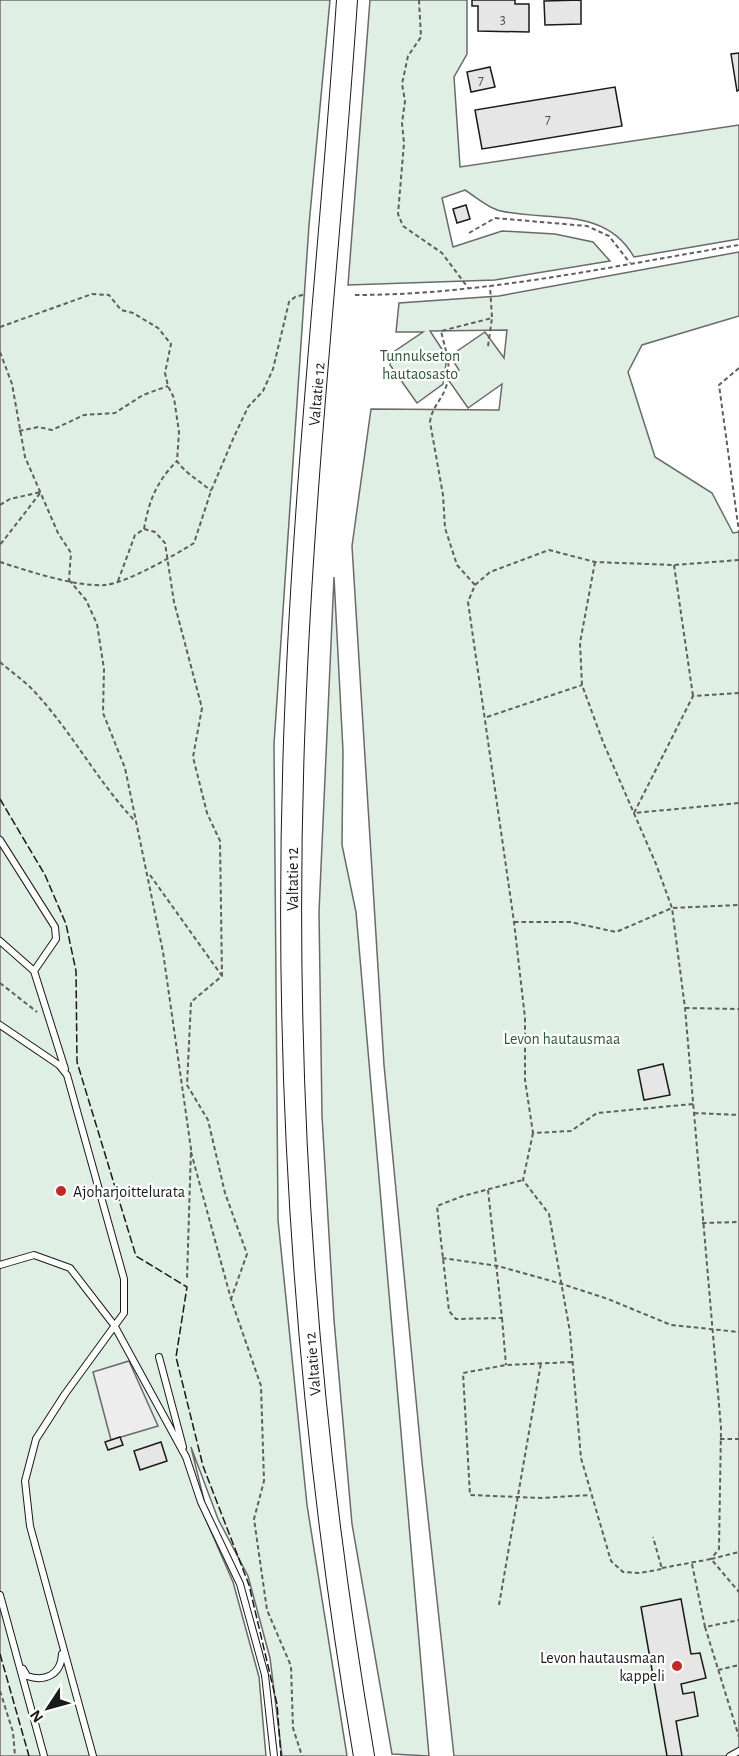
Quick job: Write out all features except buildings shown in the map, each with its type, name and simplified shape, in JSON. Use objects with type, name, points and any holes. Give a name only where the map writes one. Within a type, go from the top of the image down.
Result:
[{"type":"highway","name":"Valtatie 12","points":[[347,0],[300,621],[292,835],[291,967],[300,1219],[312,1370],[327,1517],[364,1756]]},
{"type":"lane","points":[[0,840],[55,927],[56,939],[34,971]]},
{"type":"lane","points":[[0,941],[34,971],[67,1075],[124,1279],[124,1313],[36,1439],[26,1481],[30,1526],[93,1756]]},
{"type":"lane","points":[[0,1025],[59,1065],[67,1075]]},
{"type":"lane","points":[[0,1265],[34,1255],[70,1268],[114,1325],[186,1457]]},
{"type":"lane","points":[[159,1357],[186,1457],[201,1502],[240,1584],[265,1675],[274,1756]]},
{"type":"lane","points":[[0,1595],[44,1756]]},
{"type":"lane","points":[[17,1658],[27,1676],[39,1680],[51,1676],[62,1664],[62,1647]]},
{"type":"lane","points":[[730,1756],[739,1751]]},
{"type":"path","points":[[419,0],[421,37],[408,56],[402,84],[405,102],[402,123],[404,143],[398,214],[403,226],[442,253],[469,289]]},
{"type":"path","points":[[469,233],[495,218],[587,226],[609,236],[630,263]]},
{"type":"path","points":[[355,295],[413,295],[469,289],[739,245]]},
{"type":"path","points":[[488,346],[492,318],[490,286]]},
{"type":"path","points":[[0,327],[92,294],[109,295],[122,310],[134,312],[158,328],[171,344],[165,373],[174,398],[179,432],[177,461],[167,471],[149,501],[144,529],[135,535],[118,581]]},
{"type":"path","points":[[0,562],[55,578],[105,585],[169,557],[194,543],[211,491],[248,407],[263,391],[273,369],[289,302],[295,297],[309,294]]},
{"type":"path","points":[[475,585],[457,565],[445,528],[443,495],[430,422],[431,410],[446,387],[448,353],[441,331],[492,318]]},
{"type":"path","points":[[0,352],[12,384],[25,457],[58,533],[71,553],[69,580],[86,600],[97,624],[104,669],[104,713],[125,768],[148,873],[163,952],[191,1149],[231,1299],[261,1386],[264,1481],[255,1520],[267,1610],[291,1666],[293,1728],[302,1756]]},
{"type":"path","points":[[739,368],[719,385],[739,532]]},
{"type":"path","points":[[19,431],[38,427],[52,430],[84,415],[115,413],[143,395],[168,386]]},
{"type":"path","points":[[177,461],[186,472],[197,478],[211,491]]},
{"type":"path","points":[[0,505],[10,499],[41,492]]},
{"type":"path","points":[[0,545],[41,492]]},
{"type":"path","points":[[144,529],[155,532],[165,543],[169,557],[174,602],[202,708],[193,757],[207,813],[220,841],[222,976]]},
{"type":"path","points":[[739,560],[674,565],[595,562],[549,549],[490,572],[475,585],[468,602],[487,717],[525,1018],[525,1080],[533,1133],[523,1180],[549,1214],[562,1284],[572,1362],[580,1458],[590,1495],[611,1561],[623,1572],[639,1573],[711,1560],[739,1552]]},
{"type":"path","points":[[595,562],[580,643],[582,685],[603,742],[672,908],[685,1008],[720,1439],[719,1549],[711,1560]]},
{"type":"path","points":[[634,813],[693,696],[674,565]]},
{"type":"path","points":[[0,662],[31,689],[61,724],[118,804],[135,821]]},
{"type":"path","points":[[487,717],[582,685]]},
{"type":"path","points":[[693,696],[739,693]]},
{"type":"path","points":[[634,813],[739,804]]},
{"type":"path","points":[[148,873],[222,976]]},
{"type":"path","points":[[514,922],[570,922],[616,932],[672,908],[739,905]]},
{"type":"path","points":[[222,976],[191,1002],[187,1085],[208,1120],[225,1193],[248,1254],[231,1299]]},
{"type":"path","points":[[0,983],[51,1023]]},
{"type":"path","points":[[685,1008],[739,1009]]},
{"type":"path","points":[[533,1133],[571,1131],[597,1113],[693,1104]]},
{"type":"path","points":[[694,1113],[739,1115]]},
{"type":"path","points":[[187,1279],[191,1149]]},
{"type":"path","points":[[502,1318],[456,1319],[449,1311],[437,1206],[523,1180]]},
{"type":"path","points":[[488,1190],[498,1266],[506,1365]]},
{"type":"path","points":[[702,1222],[739,1222]]},
{"type":"path","points":[[442,1258],[498,1266],[562,1284],[608,1299],[671,1325],[739,1332]]},
{"type":"path","points":[[572,1362],[506,1365],[464,1373],[470,1496],[590,1495]]},
{"type":"path","points":[[499,1605],[541,1363]]},
{"type":"path","points":[[720,1439],[739,1439]]},
{"type":"path","points":[[653,1537],[662,1569]]},
{"type":"path","points":[[711,1560],[739,1593]]},
{"type":"path","points":[[692,1563],[705,1627],[739,1737]]},
{"type":"path","points":[[705,1627],[739,1620]]},
{"type":"path","points":[[718,1670],[739,1665]]},
{"type":"path","points":[[0,1691],[13,1732],[15,1756]]},
{"type":"green space","points":[[0,0],[330,0],[309,225],[274,744],[278,1220],[307,1505],[347,1756],[282,1756],[270,1658],[248,1576],[218,1519],[191,1447],[204,1500],[199,1504],[233,1582],[259,1677],[266,1756],[0,1756]]},
{"type":"green space","points":[[370,0],[467,0],[467,54],[454,77],[460,167],[739,125],[739,239],[634,257],[622,241],[608,230],[592,223],[496,210],[465,190],[442,198],[453,247],[502,231],[555,234],[593,242],[610,261],[495,280],[348,285]]},
{"type":"green space","name":"Levon hautausmaa","points":[[739,252],[739,316],[642,345],[628,372],[655,457],[712,493],[733,533],[739,532],[739,1756],[454,1756],[422,1462],[384,1065],[363,725],[352,546],[371,409],[499,410],[502,384],[468,408],[447,378],[459,370],[450,356],[485,332],[504,358],[507,330],[430,331],[447,357],[443,384],[417,403],[390,365],[392,353],[423,332],[396,332],[399,303],[499,296]]},
{"type":"green space","points":[[334,577],[343,751],[342,845],[356,912],[429,1756],[392,1754],[352,1524],[334,1320],[322,1116],[319,912]]},
{"type":"shaded area","points":[[129,1361],[158,1426],[111,1440],[93,1372]]},
{"type":"fence","points":[[0,799],[45,875],[66,924],[76,971],[77,1062],[136,1256],[187,1287],[176,1357],[203,1466],[249,1585],[277,1704],[281,1756]]},
{"type":"fence","points":[[0,1654],[29,1756]]},
{"type":"place","name":"Ajoharjoittelurata","points":[[61,1191]]},
{"type":"place","name":"Levon hautausmaan kappeli","points":[[677,1666]]},
{"type":"park label","name":"Tunnukseton hautaosasto","points":[[420,364]]}]
